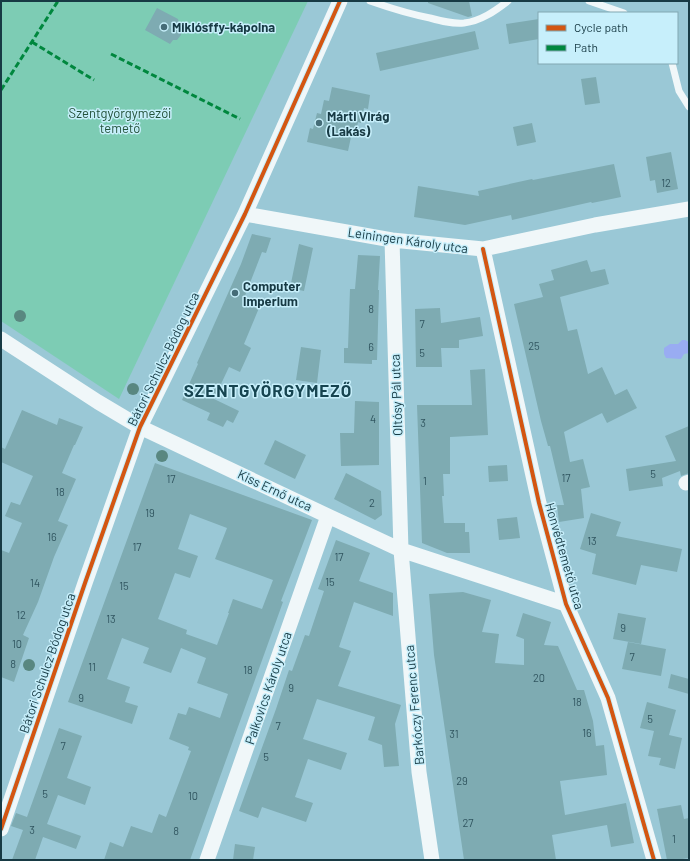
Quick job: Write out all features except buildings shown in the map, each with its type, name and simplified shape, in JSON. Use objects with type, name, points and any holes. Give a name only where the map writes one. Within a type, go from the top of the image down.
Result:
[{"type":"street","name":"Bátori Schulcz Bódog utca","points":[[1,829],[140,427],[245,214],[340,1]]},
{"type":"street","name":"Leiningen Károly utca","points":[[245,214],[392,240],[483,249],[595,225],[689,209]]},
{"type":"street","name":"Oltósy Pál utca","points":[[392,240],[401,550]]},
{"type":"street","name":"Honvédtemető utca","points":[[483,249],[538,502],[566,604],[608,698],[654,860]]},
{"type":"street","name":"Kiss Ernő utca","points":[[1,339],[98,402],[140,427],[328,516],[401,550],[566,604]]},
{"type":"street","name":"Palkovics Károly utca","points":[[208,860],[328,516]]},
{"type":"street","name":"Barkóczy Ferenc utca","points":[[401,550],[419,772],[432,860]]},
{"type":"lane","points":[[370,1],[406,13],[448,22],[464,23],[480,19],[508,1]]},
{"type":"lane","points":[[589,1],[621,12]]},
{"type":"lane","points":[[672,64],[679,91],[689,107]]},
{"type":"green space","name":"Szentgyörgymezői temető","points":[[1,1],[308,1],[119,399],[1,321]]},
{"type":"water","points":[[682,340],[689,342],[689,353],[684,354],[681,359],[666,358],[664,348],[670,344],[678,344]]},
{"type":"marked path","points":[[1,90],[58,1]]},
{"type":"marked path","points":[[32,42],[94,80]]},
{"type":"marked path","points":[[111,54],[240,119]]},
{"type":"cycle path","points":[[1,829],[140,427],[245,214],[340,1]]},
{"type":"cycle path","points":[[483,249],[539,503],[566,604],[608,698],[654,860]]},
{"type":"place","name":"Miklósffy-kápolna","points":[[164,27]]},
{"type":"place","name":"Márti Virág (Lakás)","points":[[319,123]]},
{"type":"place","name":"Computer Imperium","points":[[235,293]]},
{"type":"district","name":"SZENTGYÖRGYMEZŐ","points":[[268,391]]}]
